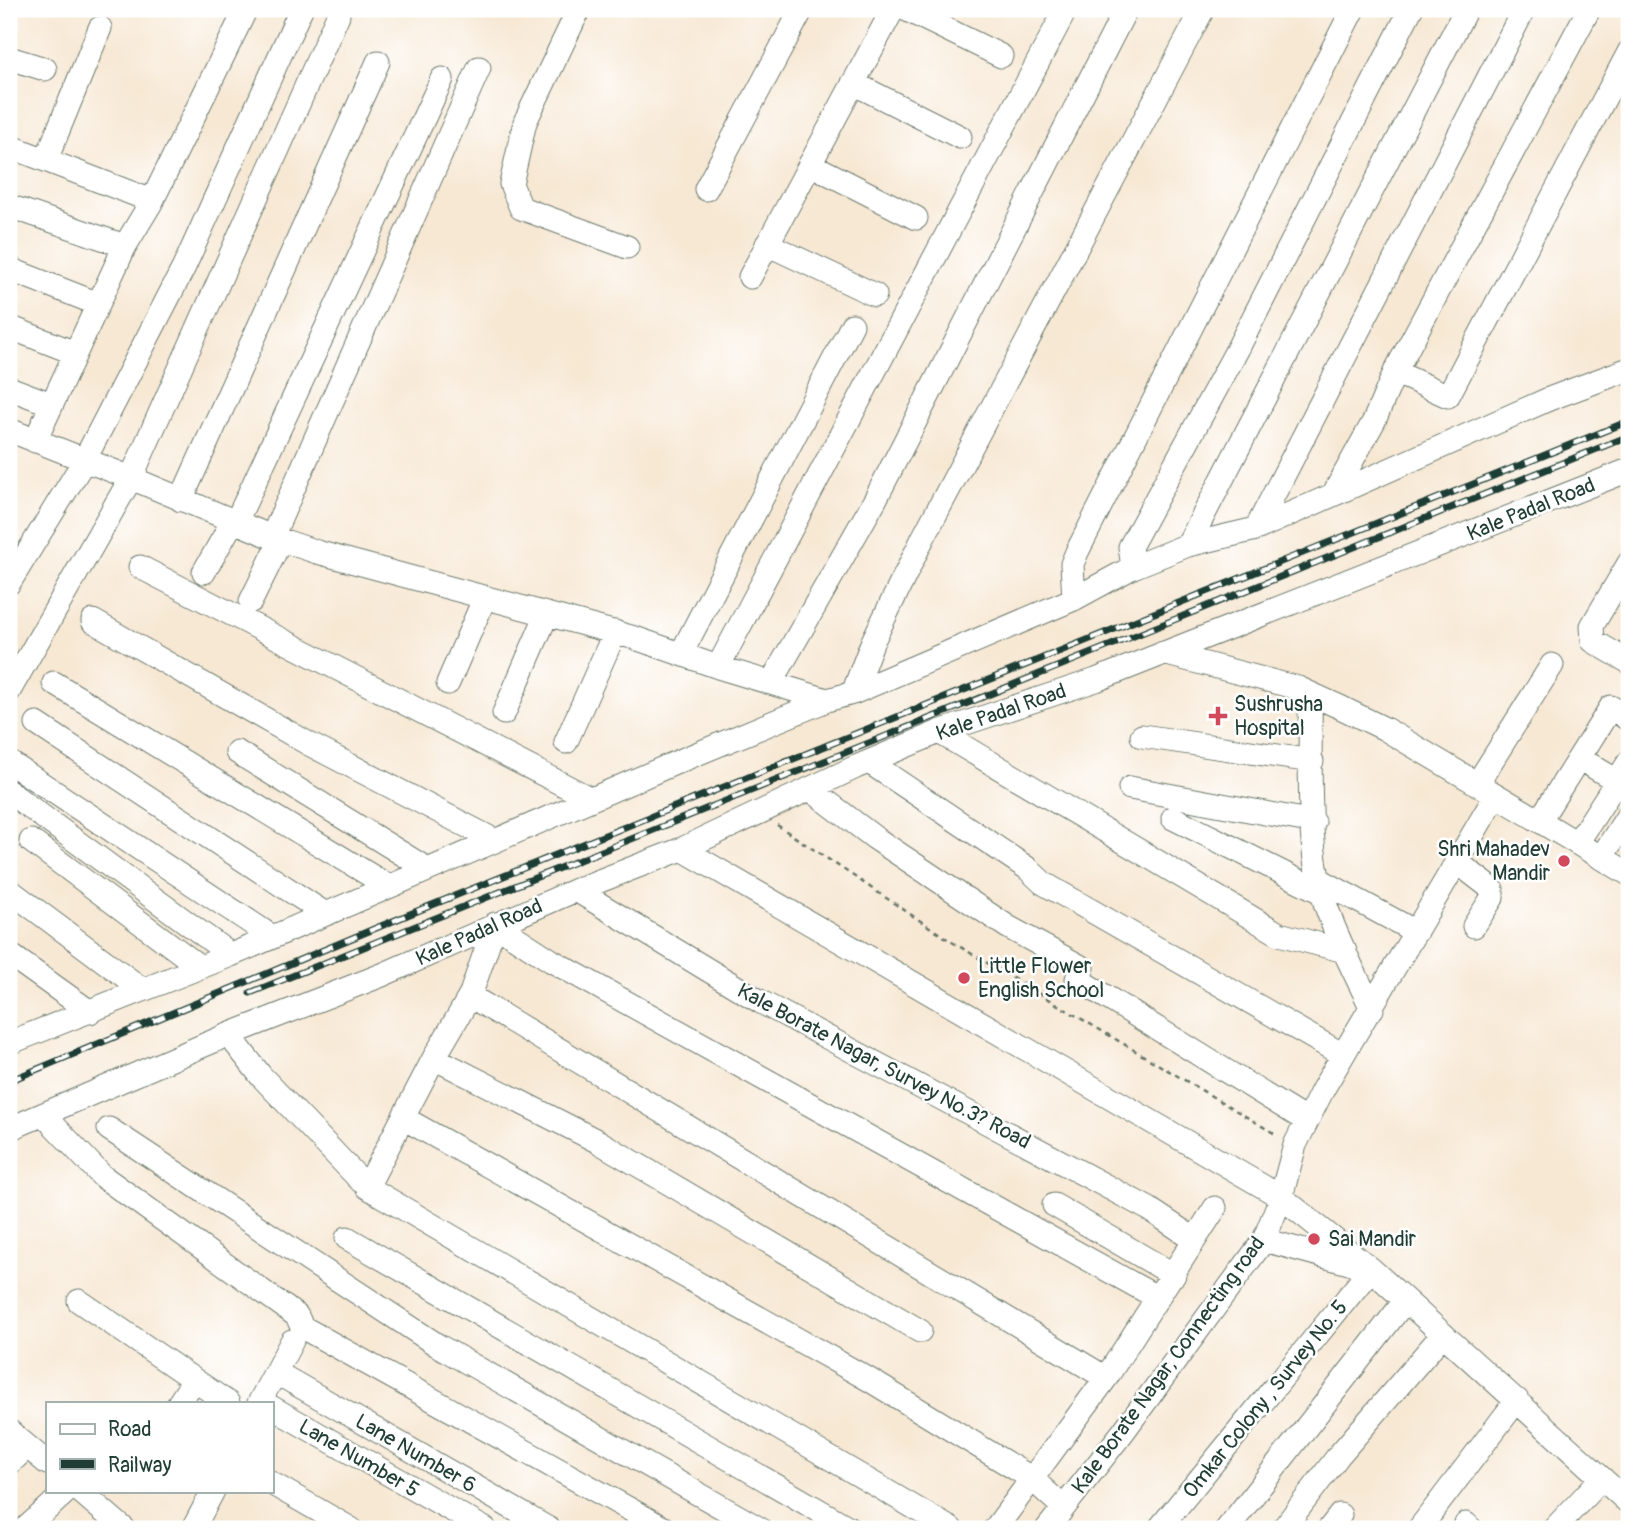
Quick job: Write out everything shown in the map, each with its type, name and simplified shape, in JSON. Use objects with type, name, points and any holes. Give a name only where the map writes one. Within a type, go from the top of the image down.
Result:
[{"type":"street","points":[[34,440],[125,246],[152,201],[246,9]]},
{"type":"street","points":[[9,583],[84,461],[184,267],[301,9]]},
{"type":"street","points":[[579,9],[524,122],[511,184],[521,208],[627,247]]},
{"type":"street","points":[[706,189],[802,9]]},
{"type":"street","points":[[750,277],[892,9]]},
{"type":"street","points":[[905,9],[1001,56]]},
{"type":"street","points":[[718,667],[1066,9]]},
{"type":"street","points":[[771,683],[875,500],[1126,9]]},
{"type":"street","points":[[853,693],[872,643],[923,538],[1203,9]]},
{"type":"street","points":[[1074,599],[1072,564],[1076,552],[1353,9]]},
{"type":"street","points":[[1133,567],[1130,547],[1243,338],[1411,9]]},
{"type":"street","points":[[1188,545],[1466,9]]},
{"type":"street","points":[[1256,529],[1524,9]]},
{"type":"street","points":[[1333,495],[1374,421],[1395,372],[1589,9]]},
{"type":"street","points":[[9,691],[131,478],[338,15]]},
{"type":"street","points":[[46,160],[100,28]]},
{"type":"street","points":[[1395,372],[1448,396],[1629,52]]},
{"type":"street","points":[[9,58],[45,69]]},
{"type":"street","points":[[181,500],[378,62]]},
{"type":"street","points":[[251,601],[479,68]]},
{"type":"street","points":[[204,572],[234,522],[442,79]]},
{"type":"street","points":[[853,83],[960,137]]},
{"type":"street","points":[[9,146],[152,201]]},
{"type":"street","points":[[810,164],[916,218]]},
{"type":"street","points":[[9,206],[125,246]]},
{"type":"street","points":[[767,244],[875,295]]},
{"type":"street","points":[[9,269],[98,304]]},
{"type":"street","points":[[681,654],[852,325]]},
{"type":"street","points":[[9,327],[75,353]]},
{"type":"street","points":[[9,1043],[231,955],[591,799],[827,700],[853,693],[1074,599],[1133,567],[1188,545],[1256,529],[1549,399],[1629,369]]},
{"type":"street","points":[[9,388],[51,404]]},
{"type":"street","points":[[9,430],[277,539],[615,632],[827,700]]},
{"type":"street","name":"Kale Padal Road","points":[[9,1129],[229,1035],[382,975],[576,890],[682,849],[940,732],[1163,653],[1629,470]]},
{"type":"street","points":[[1629,563],[1592,626],[1591,637],[1593,641],[1629,662]]},
{"type":"street","points":[[140,567],[591,799]]},
{"type":"street","points":[[448,683],[485,597]]},
{"type":"street","points":[[504,713],[547,614]]},
{"type":"street","points":[[93,621],[309,744],[495,840]]},
{"type":"street","points":[[566,742],[615,632]]},
{"type":"street","points":[[872,643],[881,657],[901,672]]},
{"type":"street","points":[[1163,653],[1310,694],[1385,729],[1601,858],[1628,870]]},
{"type":"street","name":"Kale Borate Nagar, Connecting road","points":[[1046,1529],[1123,1432],[1264,1240],[1281,1197],[1296,1145],[1307,1121],[1457,862],[1487,789],[1552,665]]},
{"type":"street","points":[[54,683],[388,886]]},
{"type":"street","points":[[1310,694],[1315,859],[1321,887],[1345,951],[1372,1009]]},
{"type":"street","points":[[1539,820],[1611,708],[1629,720]]},
{"type":"street","points":[[37,724],[324,914]]},
{"type":"street","points":[[940,732],[1279,934],[1345,951]]},
{"type":"street","points":[[1142,736],[1312,761]]},
{"type":"street","points":[[237,752],[427,869]]},
{"type":"street","points":[[1577,843],[1623,771],[1579,758]]},
{"type":"street","points":[[9,762],[271,936]]},
{"type":"street","points":[[869,762],[1027,868],[1043,883],[1343,1055]]},
{"type":"street","points":[[1130,788],[1314,822]]},
{"type":"street","points":[[810,789],[875,838],[1008,927],[1083,968],[1077,979],[1307,1121]]},
{"type":"street","points":[[9,792],[231,955]]},
{"type":"street","points":[[1601,858],[1629,814]]},
{"type":"street","points":[[1173,818],[1416,932]]},
{"type":"street","points":[[31,841],[200,967]]},
{"type":"street","points":[[682,849],[1281,1197],[1321,1226],[1371,1269],[1629,1503]]},
{"type":"street","points":[[1457,862],[1492,889],[1492,898],[1474,926]]},
{"type":"street","points":[[9,890],[143,990]]},
{"type":"street","name":"Kale Borate Nagar, Survey No.3? Road","points":[[576,890],[761,1002],[1149,1209],[1194,1239]]},
{"type":"street","points":[[951,1529],[367,1187],[405,1119],[434,1058],[470,996],[495,924],[552,961],[1158,1298]]},
{"type":"street","points":[[9,954],[90,1012]]},
{"type":"street","points":[[470,996],[1106,1378]]},
{"type":"street","points":[[229,1035],[261,1076],[361,1181]]},
{"type":"street","points":[[434,1058],[599,1142],[920,1331]]},
{"type":"street","points":[[44,1115],[102,1176],[297,1315],[302,1326],[665,1529]]},
{"type":"street","points":[[405,1119],[868,1379],[1031,1478],[1063,1507]]},
{"type":"street","points":[[109,1129],[437,1345],[760,1529]]},
{"type":"street","points":[[1054,1205],[1174,1275]]},
{"type":"street","points":[[995,1529],[1106,1378],[1174,1275],[1214,1208]]},
{"type":"street","points":[[347,1238],[851,1529]]},
{"type":"street","points":[[1264,1240],[1371,1269]]},
{"type":"street","name":"Omkar Colony , Survey No. 5","points":[[1159,1529],[1371,1269]]},
{"type":"street","points":[[79,1301],[227,1402]]},
{"type":"street","points":[[1227,1529],[1405,1301]]},
{"type":"street","points":[[1283,1529],[1339,1455],[1443,1335]]},
{"type":"street","points":[[261,1402],[292,1341]]},
{"type":"street","name":"Lane Number 6","points":[[284,1377],[549,1529]]},
{"type":"street","points":[[180,1402],[194,1380]]},
{"type":"street","points":[[1419,1529],[1517,1399]]},
{"type":"street","name":"Lane Number 5","points":[[273,1408],[485,1529]]},
{"type":"street","points":[[9,1431],[46,1462]]},
{"type":"street","points":[[9,1464],[27,1447]]},
{"type":"street","points":[[1554,1529],[1602,1478]]},
{"type":"street","points":[[273,1484],[351,1529]]},
{"type":"street","points":[[25,1529],[65,1492]]},
{"type":"street","points":[[83,1492],[108,1500],[124,1529]]},
{"type":"street","points":[[194,1529],[212,1492]]},
{"type":"path","points":[[760,813],[952,942],[1296,1145]]},
{"type":"railway","points":[[9,1081],[405,916],[1629,421]]},
{"type":"railway","points":[[250,993],[1629,436]]},
{"type":"place","name":"Sushrusha Hospital","points":[[1218,716]]},
{"type":"place","name":"Shri Mahadev Mandir","points":[[1564,861]]},
{"type":"place","name":"Little Flower English School","points":[[964,978]]},
{"type":"place","name":"Sai Mandir","points":[[1314,1239]]}]
